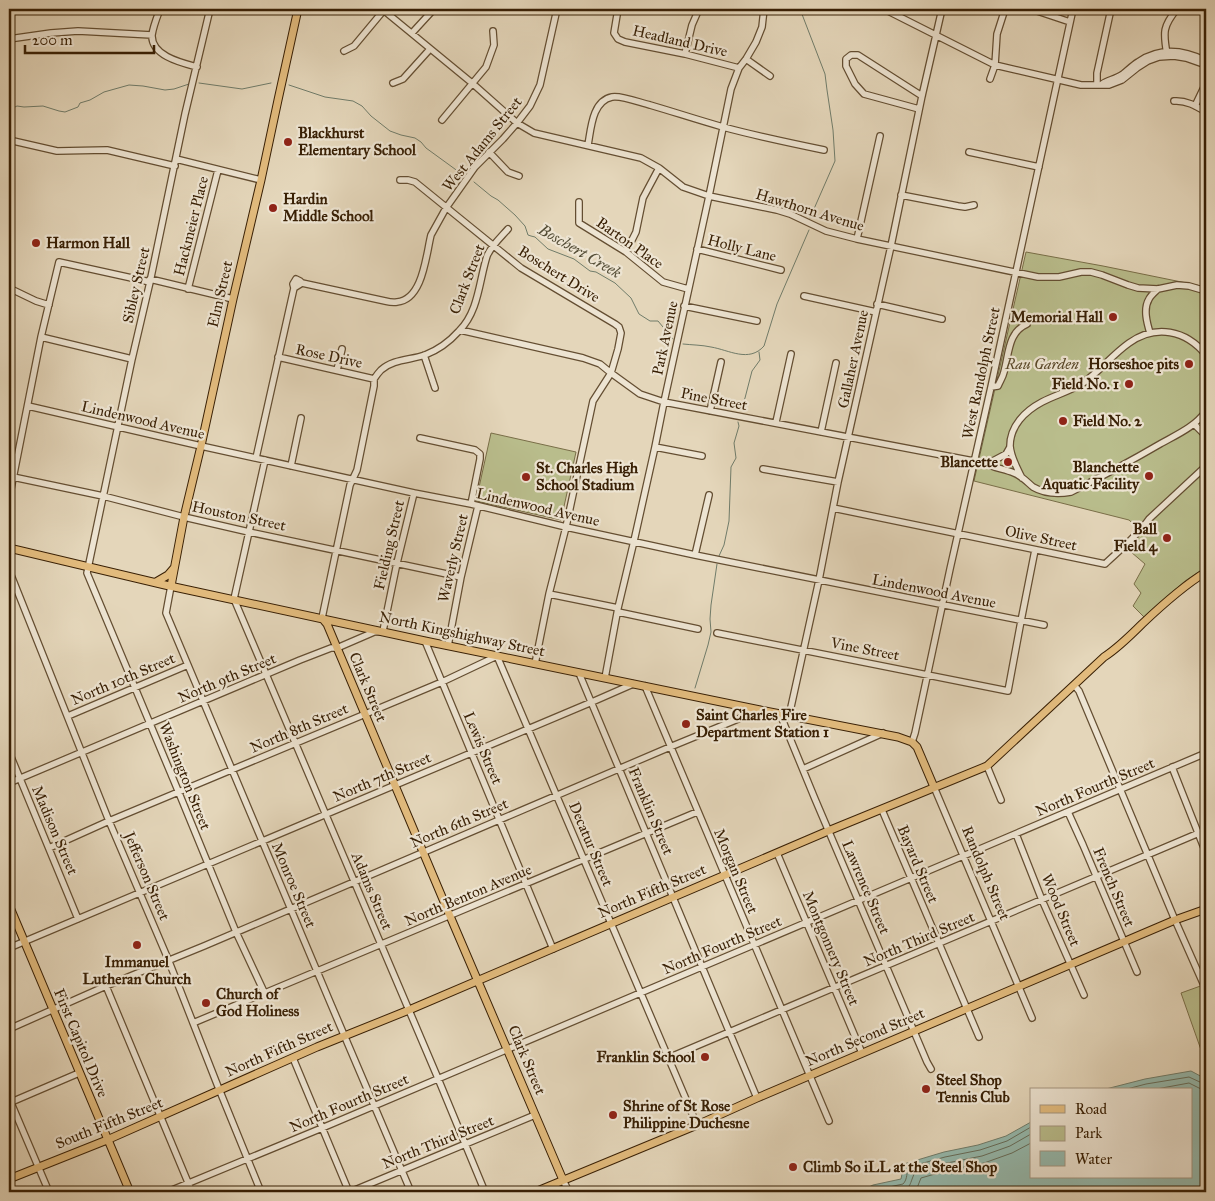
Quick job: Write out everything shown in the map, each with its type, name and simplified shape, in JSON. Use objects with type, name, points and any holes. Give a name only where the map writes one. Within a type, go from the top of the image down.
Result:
[{"type":"main road","name":"Elm Street","points":[[171,586],[184,517],[298,9]]},
{"type":"main road","name":"North Kingshighway Street","points":[[9,548],[171,586],[448,646],[883,734],[912,742]]},
{"type":"main road","points":[[156,582],[168,575],[174,567]]},
{"type":"main road","points":[[1183,586],[1206,567]]},
{"type":"main road","points":[[1183,586],[1206,572]]},
{"type":"main road","name":"North Fifth Street","points":[[219,1090],[987,766],[1104,657],[1110,648],[1183,586]]},
{"type":"main road","name":"Clark Street","points":[[322,618],[327,624],[563,1180]]},
{"type":"main road","name":"Randolph Street","points":[[912,742],[919,752],[934,787]]},
{"type":"main road","name":"First Capitol Drive","points":[[9,905],[130,1192]]},
{"type":"main road","name":"North Second Street","points":[[535,1192],[1206,908]]},
{"type":"main road","name":"South Fifth Street","points":[[9,1179],[107,1140],[219,1090]]},
{"type":"street","points":[[160,9],[152,35],[156,46],[164,55],[178,62],[197,67]]},
{"type":"street","name":"Sibley Street","points":[[88,567],[210,9]]},
{"type":"street","points":[[344,51],[354,46],[383,9]]},
{"type":"street","name":"Hawthorn Avenue","points":[[383,9],[517,123],[534,133],[641,158],[659,168],[683,187],[709,196],[777,210],[826,231],[857,239],[1038,277],[1091,272],[1138,288],[1158,289],[1177,285],[1206,290]]},
{"type":"street","points":[[412,33],[434,9]]},
{"type":"street","name":"West Adams Street","points":[[256,458],[294,288],[302,283],[390,302],[407,299],[413,294],[421,280],[431,235],[446,208],[475,167],[503,139],[530,106],[540,85],[557,9]]},
{"type":"street","points":[[610,9],[618,10]]},
{"type":"street","points":[[684,54],[692,25],[699,9]]},
{"type":"street","name":"Park Avenue","points":[[605,678],[618,610],[655,447],[731,89],[738,68],[753,48],[759,34],[764,9]]},
{"type":"street","points":[[884,9],[1001,68],[1081,85],[1110,85],[1127,77],[1148,61],[1174,51],[1189,53],[1206,60]]},
{"type":"street","name":"Gallaher Avenue","points":[[789,716],[838,482],[942,9]]},
{"type":"street","points":[[990,79],[994,65],[997,34],[1005,9]]},
{"type":"street","points":[[1031,9],[1070,22]]},
{"type":"street","name":"West Randolph Street","points":[[912,742],[1073,9]]},
{"type":"street","points":[[1100,85],[1097,73],[1111,9]]},
{"type":"street","points":[[1167,54],[1165,28],[1167,22],[1177,9]]},
{"type":"street","name":"Headland Drive","points":[[618,10],[614,33],[618,40],[738,68]]},
{"type":"street","points":[[9,39],[78,31],[152,35]]},
{"type":"street","points":[[442,120],[486,67],[494,45],[493,31]]},
{"type":"street","points":[[393,83],[403,80],[430,48]]},
{"type":"street","points":[[1167,54],[1206,65]]},
{"type":"street","points":[[919,108],[864,94],[846,66],[846,59],[851,55],[858,55],[922,96]]},
{"type":"street","points":[[746,58],[770,76]]},
{"type":"street","points":[[1195,106],[1206,84]]},
{"type":"street","points":[[588,145],[596,111],[600,105],[612,97],[618,97],[724,128],[824,150]]},
{"type":"street","points":[[1174,101],[1180,100],[1206,112]]},
{"type":"street","points":[[857,239],[880,136]]},
{"type":"street","points":[[9,140],[57,151],[107,150],[175,166]]},
{"type":"street","points":[[489,152],[508,172],[519,176]]},
{"type":"street","points":[[969,152],[1039,167]]},
{"type":"street","points":[[176,159],[261,180]]},
{"type":"street","points":[[626,252],[636,232],[644,198],[659,168]]},
{"type":"street","name":"Hackmeier Place","points":[[188,288],[218,170]]},
{"type":"street","name":"Boschert Drive","points":[[400,180],[415,182],[521,268],[619,327],[621,332],[611,373],[593,402],[535,664]]},
{"type":"street","points":[[901,195],[965,207],[974,205]]},
{"type":"street","name":"Barton Place","points":[[579,202],[579,224],[626,252],[663,282],[688,289]]},
{"type":"street","name":"Clark Street","points":[[374,379],[382,369],[392,363],[424,355],[442,346],[460,330],[476,302],[488,254],[508,229]]},
{"type":"street","name":"Holly Lane","points":[[697,250],[781,270]]},
{"type":"street","points":[[9,499],[41,337],[59,262],[233,299]]},
{"type":"street","points":[[9,288],[49,305]]},
{"type":"street","points":[[1150,333],[1146,318],[1148,302],[1158,289]]},
{"type":"street","points":[[804,296],[876,312]]},
{"type":"street","points":[[878,304],[942,319]]},
{"type":"street","points":[[684,306],[757,321]]},
{"type":"street","points":[[991,387],[998,386],[1004,374],[1010,340],[1021,326],[1027,324]]},
{"type":"street","name":"Pine Street","points":[[460,330],[583,358],[600,364],[640,394],[664,402],[974,460],[1015,474],[1034,487],[1046,492],[1071,492],[1194,424],[1201,419],[1206,411]]},
{"type":"street","points":[[984,463],[991,462],[1006,454],[1015,426],[1030,409],[1080,385],[1129,343],[1140,337],[1157,331],[1170,332],[1182,336],[1195,344],[1206,355]]},
{"type":"street","points":[[41,337],[132,359]]},
{"type":"street","points":[[337,370],[342,349]]},
{"type":"street","points":[[776,422],[791,354]]},
{"type":"street","points":[[424,355],[435,388]]},
{"type":"street","name":"Rose Drive","points":[[278,357],[374,379]]},
{"type":"street","points":[[710,411],[721,362]]},
{"type":"street","points":[[821,432],[836,363]]},
{"type":"street","points":[[322,618],[350,485],[357,470],[374,379]]},
{"type":"street","name":"Lindenwood Avenue","points":[[28,406],[695,555],[1044,626]]},
{"type":"street","points":[[291,466],[301,418]]},
{"type":"street","points":[[1194,424],[1206,436]]},
{"type":"street","points":[[420,438],[475,450],[480,454],[470,504]]},
{"type":"street","points":[[1010,446],[1016,467],[1022,478]]},
{"type":"street","points":[[655,447],[702,456]]},
{"type":"street","points":[[234,599],[266,460]]},
{"type":"street","name":"Olive Street","points":[[833,508],[1104,564],[1206,466]]},
{"type":"street","points":[[763,469],[838,482]]},
{"type":"street","name":"Houston Street","points":[[14,477],[103,496],[249,532],[461,577]]},
{"type":"street","name":"Fielding Street","points":[[383,632],[414,493]]},
{"type":"street","points":[[695,555],[709,494]]},
{"type":"street","name":"Waverly Street","points":[[448,646],[461,577],[478,506]]},
{"type":"street","points":[[1021,621],[1036,550]]},
{"type":"street","name":"Washington Street","points":[[88,567],[87,573],[236,932],[265,994]]},
{"type":"street","name":"Jefferson Street","points":[[9,570],[168,959],[260,1192]]},
{"type":"street","name":"Monroe Street","points":[[171,586],[166,613],[411,1192]]},
{"type":"street","points":[[549,594],[698,629]]},
{"type":"street","name":"Adams Street","points":[[234,599],[485,1192]]},
{"type":"street","name":"Vine Street","points":[[717,633],[1008,691],[1021,621]]},
{"type":"street","name":"North 9th Street","points":[[9,783],[332,648],[374,632],[383,632]]},
{"type":"street","name":"Lewis Street","points":[[425,641],[552,949]]},
{"type":"street","name":"North 8th Street","points":[[49,848],[442,682],[497,656]]},
{"type":"street","name":"Decatur Street","points":[[497,656],[697,1124]]},
{"type":"street","name":"North 10th Street","points":[[68,716],[188,665]]},
{"type":"street","name":"Franklin Street","points":[[579,673],[757,1098]]},
{"type":"street","name":"North 7th Street","points":[[9,948],[633,684]]},
{"type":"street","points":[[1074,685],[1079,691],[1206,990]]},
{"type":"street","name":"Morgan Street","points":[[645,686],[829,1121]]},
{"type":"street","name":"North 6th Street","points":[[9,1029],[168,959],[760,710]]},
{"type":"street","name":"Lawrence Street","points":[[780,714],[828,832],[931,1069]]},
{"type":"street","points":[[803,769],[883,734]]},
{"type":"street","name":"Madison Street","points":[[9,752],[78,919]]},
{"type":"street","name":"North Fourth Street","points":[[170,1191],[375,1106],[1206,753]]},
{"type":"street","points":[[987,766],[1001,800]]},
{"type":"street","points":[[1172,768],[1206,853]]},
{"type":"street","points":[[1113,773],[1124,782],[1135,784]]},
{"type":"street","name":"Randolph Street","points":[[934,787],[1032,1018]]},
{"type":"street","name":"Bayard Street","points":[[882,810],[979,1038]]},
{"type":"street","name":"North Benton Avenue","points":[[193,1023],[697,812]]},
{"type":"street","name":"French Street","points":[[1068,812],[1137,972]]},
{"type":"street","name":"North Third Street","points":[[668,1058],[1206,830]]},
{"type":"street","name":"Wood Street","points":[[1016,834],[1042,900],[1084,995]]},
{"type":"street","name":"Montgomery Street","points":[[777,853],[862,1053]]},
{"type":"street","points":[[106,986],[192,1192]]},
{"type":"street","points":[[293,1058],[350,1192]]},
{"type":"street","points":[[49,1192],[9,1101],[79,1073]]},
{"type":"street","name":"North Third Street","points":[[350,1192],[535,1115]]},
{"type":"street","name":"Clark Street","points":[[563,1180],[569,1192]]},
{"type":"green space","name":"Rau Garden","points":[[1026,252],[1206,287],[1206,567],[1185,581],[1144,617],[1133,606],[1141,593],[1134,584],[1145,564],[1124,546],[1144,525],[1142,524],[1137,527],[1129,520],[974,481]]},
{"type":"green space","name":"St. Charles High School Stadium","points":[[491,433],[576,452],[561,520],[476,501]]},
{"type":"green space","points":[[1206,984],[1206,1064],[1181,993]]},
{"type":"water","points":[[1191,1071],[1206,1079],[1206,1192],[859,1192],[873,1185],[901,1179],[904,1164],[1006,1136],[1030,1123],[1030,1178],[1192,1178],[1192,1088],[1110,1088],[1145,1079]]},
{"type":"waterway","name":"Boschert Creek","points":[[800,9],[825,74],[833,130],[835,161],[810,218]]},
{"type":"waterway","name":"Boschert Creek","points":[[199,83],[242,89],[271,83]]},
{"type":"waterway","name":"Boschert Creek","points":[[9,110],[17,106],[43,106],[65,112],[104,92],[129,85],[165,90],[189,84]]},
{"type":"waterway","name":"Boschert Creek","points":[[289,85],[325,97],[353,101],[362,106],[390,131],[415,138],[459,172]]},
{"type":"waterway","name":"Boschert Creek","points":[[474,182],[515,215],[525,226],[528,235],[535,237],[548,249],[574,259],[590,271],[596,272],[615,283],[631,298],[639,314],[650,321],[658,321],[673,339]]},
{"type":"waterway","name":"Boschert Creek","points":[[683,344],[708,346],[745,355],[752,354],[764,346],[777,304],[809,230]]},
{"type":"waterway","points":[[741,408],[752,371],[760,360],[759,352]]},
{"type":"waterway","points":[[719,556],[724,545],[729,521],[731,467],[736,458],[734,443],[739,426],[738,422]]},
{"type":"waterway","points":[[695,688],[711,632],[711,605],[717,564]]},
{"type":"place","name":"Blackhurst Elementary School","points":[[288,142]]},
{"type":"place","name":"Hardin Middle School","points":[[273,208]]},
{"type":"place","name":"Harmon Hall","points":[[36,243]]},
{"type":"place","name":"Memorial Hall","points":[[1113,317]]},
{"type":"place","name":"Horseshoe pits","points":[[1189,364]]},
{"type":"place","name":"Field No. 1","points":[[1129,384]]},
{"type":"place","name":"Field No. 2","points":[[1063,421]]},
{"type":"place","name":"Blancette","points":[[1008,462]]},
{"type":"place","name":"Blanchette Aquatic Facility","points":[[1149,476]]},
{"type":"place","name":"St. Charles High School Stadium","points":[[526,477]]},
{"type":"place","name":"Ball Field 4","points":[[1167,538]]},
{"type":"place","name":"Saint Charles Fire Department Station 1","points":[[686,724]]},
{"type":"place","name":"Immanuel Lutheran Church","points":[[137,945]]},
{"type":"place","name":"Church of God Holiness","points":[[206,1003]]},
{"type":"place","name":"Franklin School","points":[[705,1057]]},
{"type":"place","name":"Steel Shop Tennis Club","points":[[926,1089]]},
{"type":"place","name":"Shrine of St Rose Philippine Duchesne","points":[[613,1115]]},
{"type":"place","name":"Climb So iLL at the Steel Shop","points":[[793,1167]]}]
